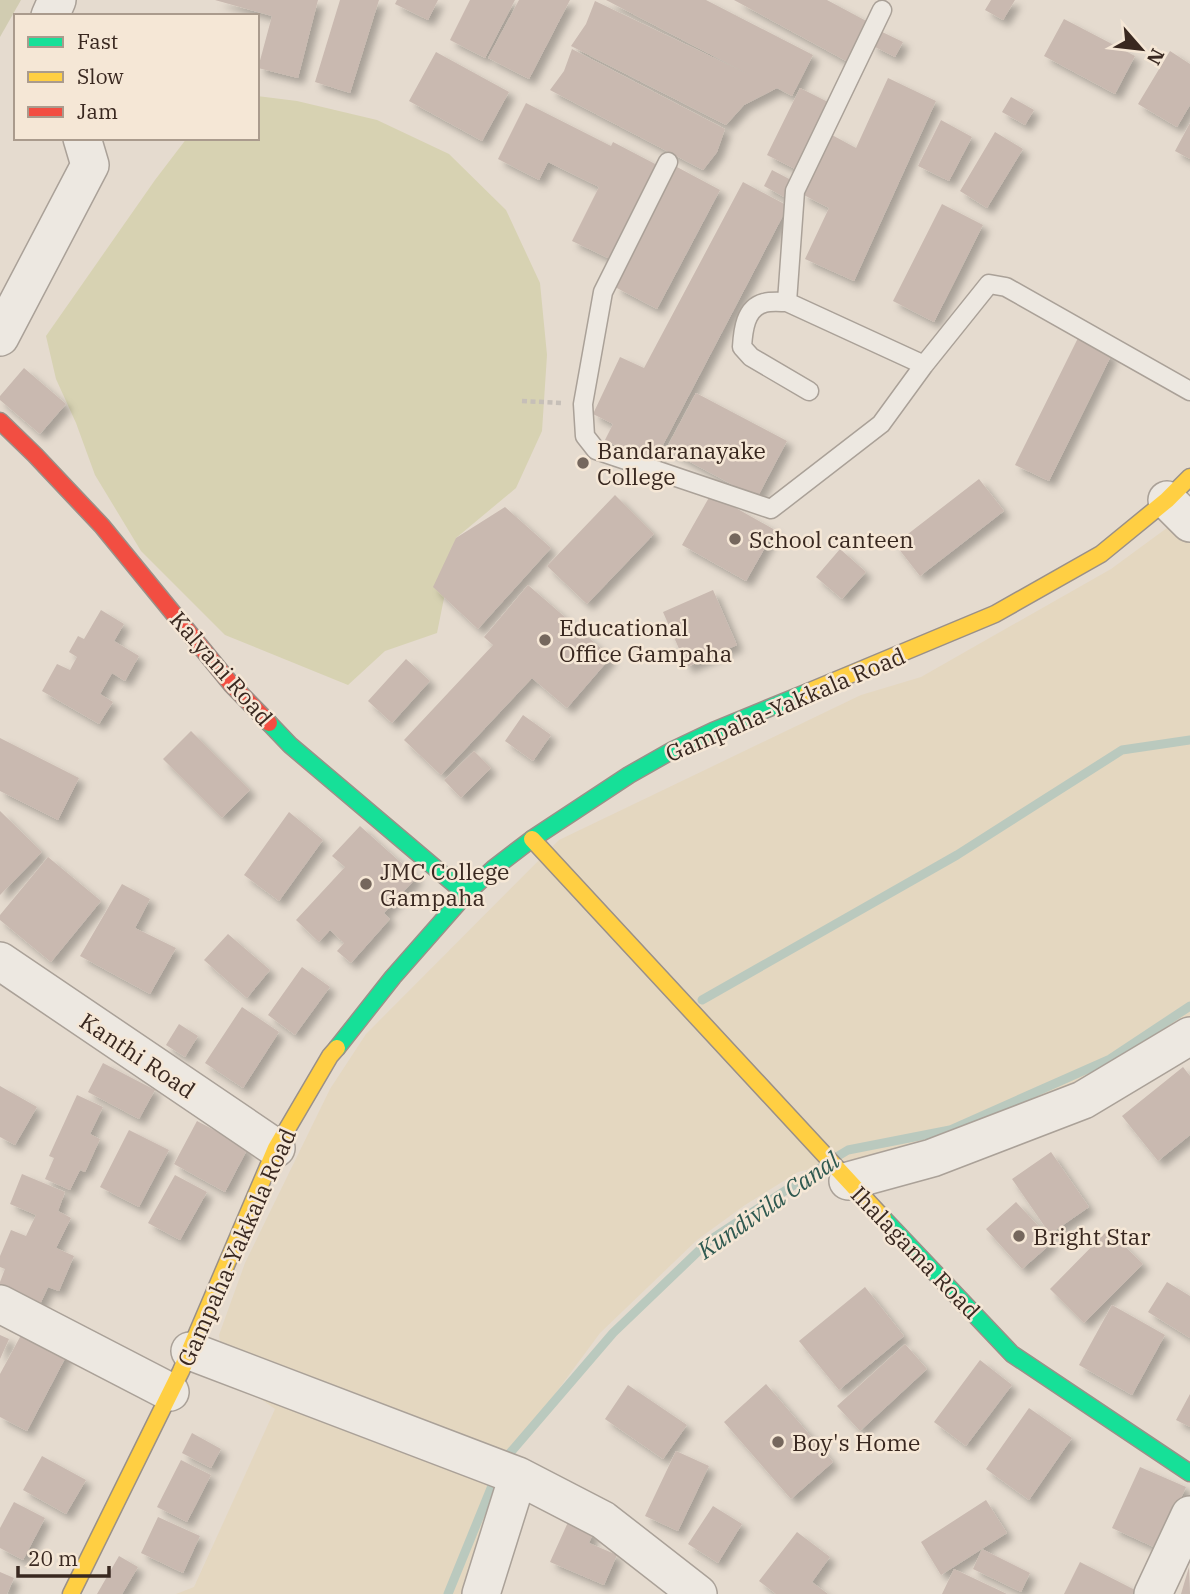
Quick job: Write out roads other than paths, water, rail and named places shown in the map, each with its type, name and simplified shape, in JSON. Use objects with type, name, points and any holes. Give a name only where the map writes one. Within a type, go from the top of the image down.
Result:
[{"type":"main road","name":"Kalyani Road","points":[[0,421],[36,455],[102,526],[231,684],[290,745],[466,894]]},
{"type":"main road","name":"Gampaha-Yakkala Road","points":[[71,1594],[190,1351],[276,1148],[330,1056],[393,977],[466,894],[532,839],[629,775],[673,750],[713,730],[995,614],[1101,554],[1182,500]]},
{"type":"main road","name":"Ihalagama Road","points":[[532,839],[1012,1354],[1190,1473]]},
{"type":"street","points":[[0,337],[90,165],[83,140]]},
{"type":"street","name":"Kanthi Road","points":[[0,961],[276,1148]]},
{"type":"street","points":[[848,1181],[932,1158],[1083,1100],[1190,1036]]},
{"type":"street","points":[[0,1304],[170,1392]]},
{"type":"street","points":[[190,1351],[518,1476],[603,1520],[698,1594]]},
{"type":"street","points":[[481,1594],[518,1476]]},
{"type":"street","points":[[1153,1594],[1190,1515]]},
{"type":"lane","points":[[787,302],[795,191],[882,10]]},
{"type":"lane","points":[[668,162],[603,292],[583,404],[585,436],[596,450],[771,509],[881,424],[989,284],[1006,287],[1190,391]]},
{"type":"lane","points":[[809,391],[751,357],[742,347],[744,327],[751,311],[763,303],[787,302],[924,365]]},
{"type":"waterway","points":[[702,1000],[957,855],[1122,750],[1190,740]]},
{"type":"waterway","name":"Kundivila Canal","points":[[838,1156],[848,1150],[950,1130],[1110,1059],[1190,1006]]},
{"type":"waterway","name":"Kundivila Canal","points":[[504,1460],[613,1333],[710,1240],[823,1166]]},
{"type":"waterway","name":"Kundivila Canal","points":[[448,1594],[496,1476]]},
{"type":"place","name":"Bandaranayake College","points":[[583,463]]},
{"type":"place","name":"School canteen","points":[[735,539]]},
{"type":"place","name":"Educational Office Gampaha","points":[[545,640]]},
{"type":"place","name":"JMC College Gampaha","points":[[366,884]]},
{"type":"place","name":"Bright Star","points":[[1019,1236]]},
{"type":"place","name":"Boy's Home","points":[[778,1442]]}]
